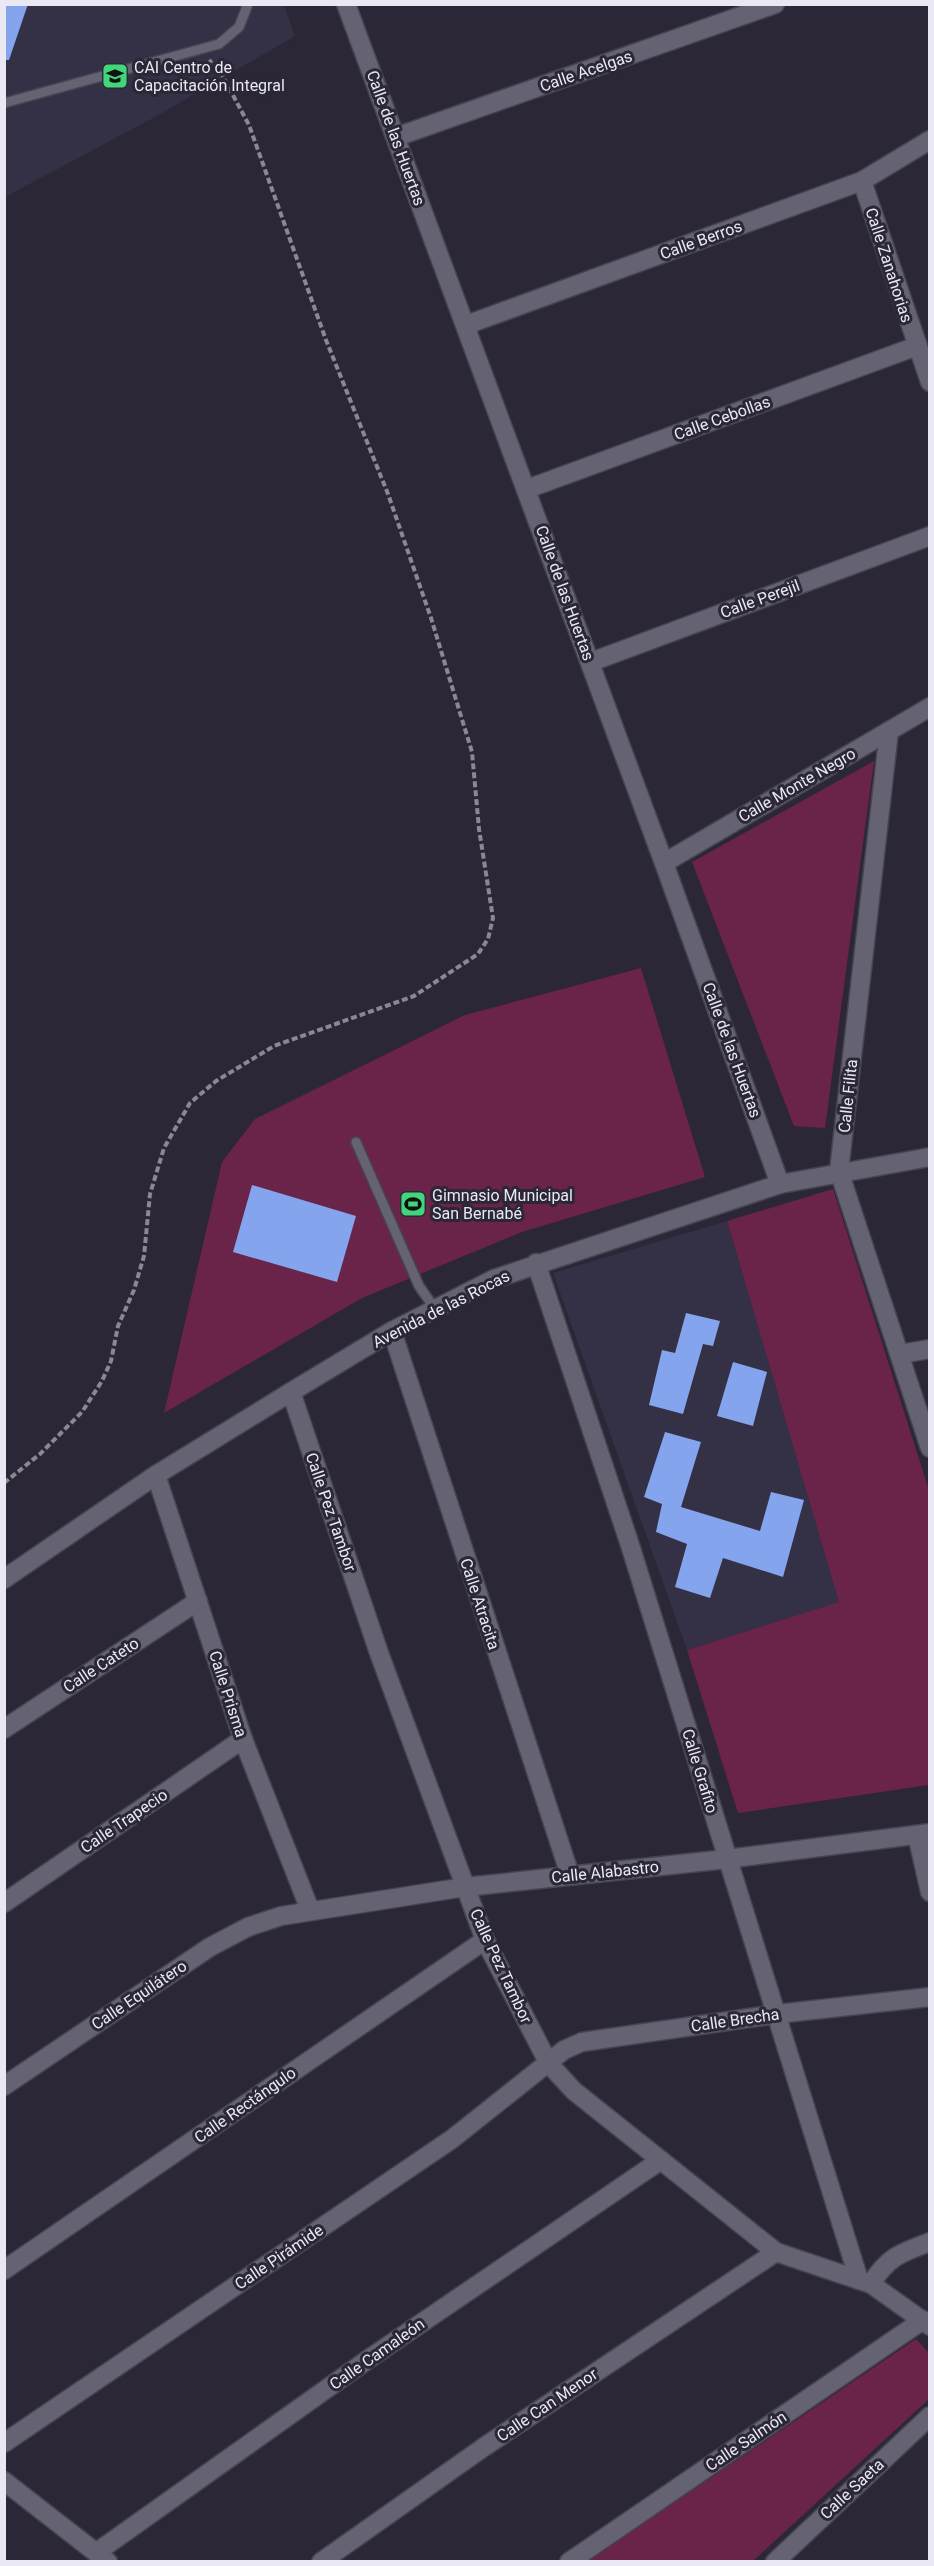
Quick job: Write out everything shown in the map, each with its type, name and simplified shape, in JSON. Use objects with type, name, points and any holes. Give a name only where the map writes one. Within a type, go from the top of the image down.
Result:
[{"type":"street","name":"Calle de las Huertas","points":[[346,4],[591,662],[780,1184]]},
{"type":"street","name":"Calle Acelgas","points":[[396,137],[775,4]]},
{"type":"street","name":"Calle Berros","points":[[466,325],[862,181],[930,140]]},
{"type":"street","name":"Calle Zanahorias","points":[[862,181],[930,382]]},
{"type":"street","name":"Calle Cebollas","points":[[527,489],[917,346]]},
{"type":"street","name":"Calle Perejil","points":[[591,662],[930,536]]},
{"type":"street","name":"Calle Monte Negro","points":[[664,863],[930,707]]},
{"type":"street","name":"Calle Filita","points":[[889,732],[839,1171],[930,1448]]},
{"type":"street","name":"Avenida de las Rocas","points":[[4,1579],[156,1475],[291,1392],[392,1331],[494,1279],[536,1263],[780,1184],[839,1171],[930,1157]]},
{"type":"street","name":"Calle Grafito","points":[[536,1263],[630,1545],[777,2014],[865,2282]]},
{"type":"street","name":"Calle Atracita","points":[[392,1331],[570,1875]]},
{"type":"street","points":[[900,1354],[930,1349]]},
{"type":"street","name":"Calle Pez Tambor","points":[[291,1392],[379,1653],[485,1940],[549,2064],[574,2091],[776,2252],[865,2282],[926,2323]]},
{"type":"street","name":"Calle Prisma","points":[[156,1475],[243,1739],[310,1910]]},
{"type":"street","name":"Calle Cateto","points":[[4,1729],[198,1601]]},
{"type":"street","name":"Calle Trapecio","points":[[4,1903],[243,1739]]},
{"type":"street","points":[[923,1834],[930,1892]]},
{"type":"street","name":"Calle Alabastro","points":[[281,1916],[465,1887],[923,1834]]},
{"type":"street","name":"Calle Equilátero","points":[[4,2086],[210,1947],[248,1927],[281,1916]]},
{"type":"street","name":"Calle Rectángulo","points":[[4,2270],[485,1940]]},
{"type":"street","name":"Calle Brecha","points":[[549,2064],[564,2050],[582,2042],[777,2014],[930,1997]]},
{"type":"street","name":"Calle Pirámide","points":[[4,2443],[452,2139],[549,2064]]},
{"type":"street","name":"Calle Camaleón","points":[[102,2557],[370,2358],[661,2160]]},
{"type":"street","points":[[865,2282],[898,2253],[930,2242]]},
{"type":"street","name":"Calle Can Menor","points":[[321,2562],[484,2447],[776,2252]]},
{"type":"street","name":"Calle Salmón","points":[[568,2562],[926,2323]]},
{"type":"street","name":"Calle Saeta","points":[[775,2562],[930,2416]]},
{"type":"street","points":[[4,2481],[102,2557]]},
{"type":"lane","points":[[4,103],[219,44],[239,27],[248,4]]},
{"type":"lane","points":[[356,1142],[420,1286],[435,1309]]},
{"type":"path","points":[[4,1483],[40,1454],[82,1412],[102,1381],[111,1361],[118,1326],[134,1290],[144,1256],[150,1194],[164,1148],[190,1103],[216,1081],[274,1046],[414,996],[478,954],[488,939],[493,918],[479,829],[472,752],[431,618],[388,494],[326,340],[249,125],[220,71],[200,51]]},
{"type":"shaded area","name":"CAI Centro de Capacitación Integral","points":[[5,5],[284,5],[295,36],[157,116],[5,197]]},
{"type":"shaded area","points":[[874,761],[825,1128],[794,1126],[692,862]]},
{"type":"shaded area","name":"Gimnasio Municipal San Bernabé","points":[[641,968],[705,1177],[522,1232],[362,1298],[164,1413],[222,1162],[255,1119],[465,1015]]},
{"type":"shaded area","points":[[833,1189],[929,1490],[929,1785],[738,1813],[687,1650],[839,1602],[727,1221]]},
{"type":"shaded area","points":[[727,1221],[840,1602],[687,1650],[553,1273]]},
{"type":"shaded area","points":[[916,2339],[929,2353],[929,2399],[753,2561],[588,2561]]},
{"type":"building","points":[[4,4],[28,4],[9,60],[4,60]]},
{"type":"building","points":[[252,1185],[356,1216],[337,1282],[233,1252]]},
{"type":"building","points":[[686,1313],[720,1321],[713,1346],[703,1344],[683,1414],[649,1405],[662,1350],[675,1353]]},
{"type":"building","points":[[733,1362],[767,1372],[753,1426],[717,1416]]},
{"type":"building","points":[[665,1432],[701,1442],[681,1507],[760,1531],[771,1492],[804,1500],[783,1577],[723,1558],[710,1598],[675,1587],[687,1544],[656,1532],[662,1504],[644,1497]]},
{"type":"place","name":"CAI Centro de Capacitación Integral","points":[[115,76]]},
{"type":"place","name":"Gimnasio Municipal San Bernabé","points":[[413,1204]]}]
